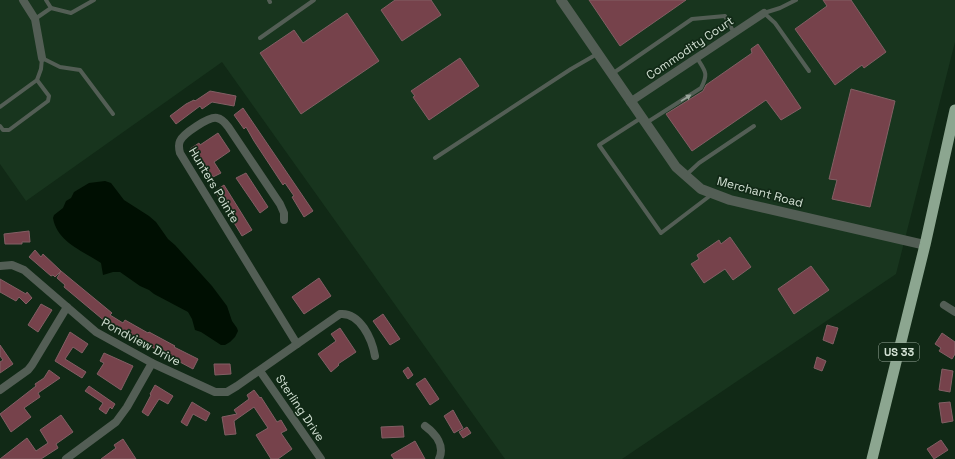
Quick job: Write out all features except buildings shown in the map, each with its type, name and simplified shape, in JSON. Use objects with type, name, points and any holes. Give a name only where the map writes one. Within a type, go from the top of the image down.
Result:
[{"type":"highway","name":"US 33","points":[[872,459],[925,245],[955,110]]},
{"type":"street","points":[[23,0],[35,19],[42,58]]},
{"type":"street","name":"Merchant Road","points":[[561,0],[630,102],[676,166],[701,189],[730,200],[925,245]]},
{"type":"street","name":"Commodity Court","points":[[630,102],[764,13]]},
{"type":"street","name":"Hunters Pointe","points":[[284,220],[284,213],[280,204],[229,128],[220,119],[212,118],[207,120],[182,138],[179,142],[180,153],[297,344]]},
{"type":"street","name":"Pondview Drive","points":[[0,266],[12,265],[24,270],[96,332],[152,363],[203,388],[215,392],[227,392],[260,371]]},
{"type":"street","points":[[944,305],[955,312]]},
{"type":"street","points":[[0,390],[28,370],[67,307]]},
{"type":"street","points":[[260,371],[334,318],[345,313],[355,317],[360,324],[372,344],[375,356]]},
{"type":"street","points":[[66,459],[116,422],[127,407],[152,363]]},
{"type":"street","name":"Sterling Drive","points":[[260,371],[321,459]]},
{"type":"street","points":[[425,426],[439,442],[441,448],[439,459]]},
{"type":"lane","points":[[46,0],[51,8],[71,14],[94,0]]},
{"type":"lane","points":[[260,38],[314,0]]},
{"type":"lane","points":[[764,13],[780,8],[796,0]]},
{"type":"lane","points":[[35,19],[51,8]]},
{"type":"lane","points":[[764,13],[775,23],[809,71]]},
{"type":"lane","points":[[612,74],[692,20],[725,16],[734,33]]},
{"type":"lane","points":[[435,158],[571,69],[598,54]]},
{"type":"lane","points":[[0,107],[37,80],[41,69],[42,58],[60,67],[80,70],[113,114]]},
{"type":"lane","points":[[697,58],[705,71],[706,79],[701,88],[662,113],[643,120],[599,145],[661,233],[712,194]]},
{"type":"lane","points":[[0,126],[3,130],[9,130],[48,101],[49,96],[37,80]]},
{"type":"lane","points":[[686,176],[699,163],[754,126]]},
{"type":"shaded area","points":[[0,0],[955,0],[955,42],[896,274],[622,459],[505,459],[222,62],[26,201],[0,164]]},
{"type":"shaded area","points":[[105,181],[111,183],[124,200],[156,222],[168,239],[212,286],[227,306],[232,321],[238,331],[230,342],[225,345],[221,345],[201,332],[195,330],[188,312],[140,286],[120,272],[113,272],[103,275],[101,263],[65,240],[55,226],[53,218],[54,215],[63,208],[66,201],[71,198],[74,192],[89,183]]}]
